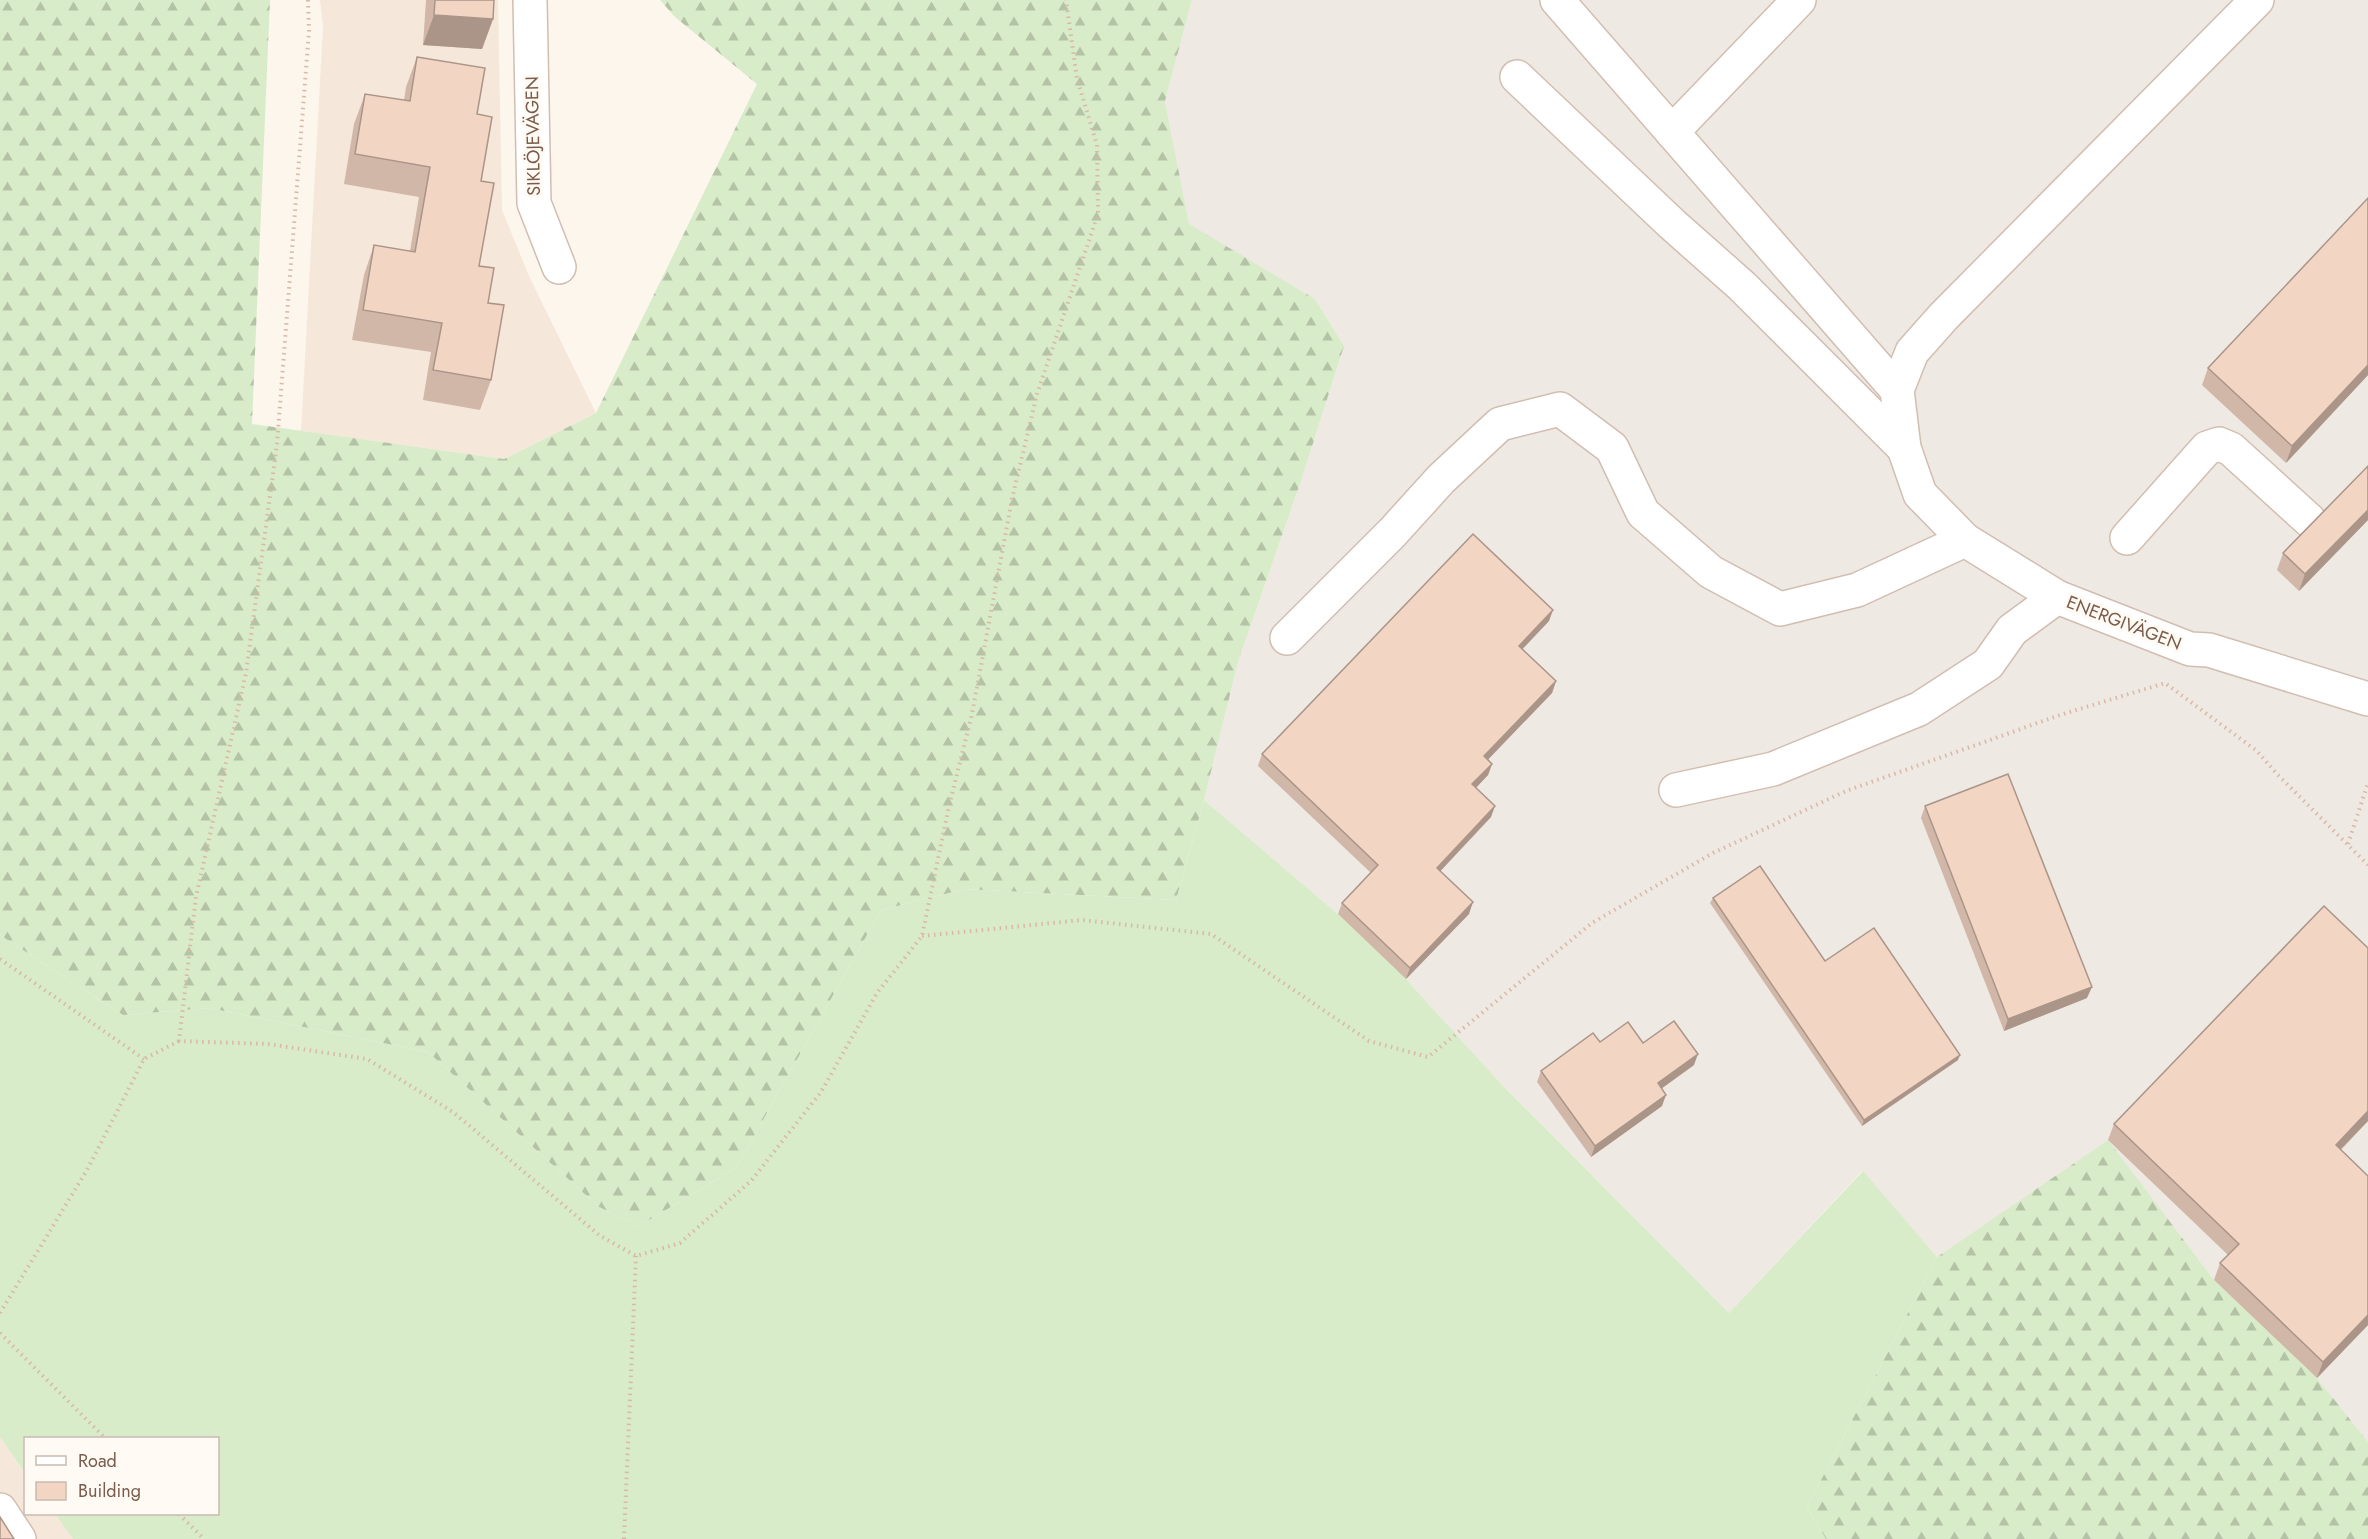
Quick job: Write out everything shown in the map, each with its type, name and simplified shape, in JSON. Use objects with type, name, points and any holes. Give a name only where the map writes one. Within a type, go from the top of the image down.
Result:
[{"type":"street","name":"SIKLÖJEVÄGEN","points":[[530,0],[534,203],[559,267]]},
{"type":"street","points":[[1557,0],[1897,390]]},
{"type":"street","points":[[1672,132],[1799,0]]},
{"type":"street","points":[[2057,597],[1965,540],[1920,495],[1904,448],[1897,390],[1912,352],[1944,316],[2257,0]]},
{"type":"street","points":[[1517,77],[1671,224],[1742,286],[1904,448]]},
{"type":"street","points":[[1287,638],[1393,532],[1441,479],[1500,424],[1560,409],[1612,448],[1643,513],[1711,572],[1780,609],[1857,590],[1965,540]]},
{"type":"street","points":[[2127,538],[2206,448],[2219,444],[2231,449],[2309,520]]},
{"type":"street","name":"ENERGIVÄGEN","points":[[1676,790],[1773,769],[1919,709],[1988,664],[2012,630],[2057,597],[2190,649],[2209,650],[2368,699]]},
{"type":"street","points":[[0,1510],[19,1539]]},
{"type":"path","points":[[179,1041],[196,897],[246,673],[277,444],[309,31],[308,0]]},
{"type":"path","points":[[0,1312],[87,1170],[144,1059],[179,1041],[268,1044],[367,1059],[453,1112],[598,1235],[636,1256],[680,1243],[751,1181],[821,1092],[877,993],[922,936],[949,806],[972,714],[1012,499],[1037,394],[1098,214],[1097,145],[1077,79],[1066,0]]},
{"type":"path","points":[[922,936],[1082,920],[1211,934],[1370,1041],[1428,1057],[1592,922],[1713,853],[1846,791],[2063,714],[2164,683],[2257,751],[2368,865]]},
{"type":"path","points":[[2348,844],[2368,783]]},
{"type":"path","points":[[0,958],[144,1059]]},
{"type":"path","points":[[624,1539],[636,1256]]},
{"type":"path","points":[[0,1333],[104,1437]]},
{"type":"path","points":[[180,1515],[204,1539]]},
{"type":"shaded area","points":[[320,0],[498,0],[502,210],[529,276],[596,413],[504,459],[301,431],[323,26]]},
{"type":"shaded area","points":[[1192,0],[2368,0],[2368,1442],[2317,1378],[2214,1280],[2108,1141],[1937,1257],[1862,1171],[1729,1313],[1503,1086],[1406,979],[1338,914],[1204,800],[1238,662],[1301,481],[1344,346],[1315,299],[1189,225],[1165,101]]},
{"type":"shaded area","points":[[0,1437],[24,1472],[24,1515],[56,1515],[73,1539],[0,1539]]},
{"type":"green space","points":[[0,0],[270,0],[252,424],[504,459],[596,413],[757,84],[675,17],[660,0],[1192,0],[1165,101],[1189,224],[1315,299],[1344,346],[1301,481],[1238,662],[1204,800],[1176,900],[965,889],[881,910],[736,1168],[639,1226],[599,1207],[428,1052],[209,1008],[123,1015],[0,935]]},
{"type":"green space","points":[[1204,800],[1338,914],[1406,979],[1503,1086],[1729,1313],[1863,1171],[1937,1257],[1807,1507],[1826,1539],[73,1539],[56,1515],[219,1515],[219,1437],[24,1437],[24,1472],[0,1437],[0,935],[123,1015],[209,1008],[428,1052],[599,1207],[639,1226],[736,1168],[881,910],[965,889],[1176,900]]},
{"type":"green space","points":[[2108,1140],[2214,1280],[2317,1378],[2368,1442],[2368,1539],[1826,1539],[1807,1507],[1937,1257]]},
{"type":"building","points":[[435,0],[494,0],[493,19],[434,15]]},
{"type":"building","points":[[417,57],[485,68],[477,114],[492,117],[481,181],[494,183],[479,266],[494,268],[488,303],[504,305],[491,380],[433,370],[442,323],[363,310],[374,245],[415,252],[430,167],[355,154],[365,94],[410,101]]},
{"type":"building","points":[[2368,198],[2368,365],[2292,446],[2208,368]]},
{"type":"building","points":[[2368,466],[2368,510],[2305,574],[2283,553]]},
{"type":"building","points":[[1473,534],[1553,610],[1519,646],[1556,681],[1484,756],[1492,764],[1472,784],[1495,806],[1437,868],[1473,902],[1410,968],[1342,903],[1378,865],[1262,754]]},
{"type":"building","points":[[2008,774],[2092,987],[2008,1019],[1925,806]]},
{"type":"building","points":[[1760,866],[1825,961],[1874,928],[1960,1055],[1864,1120],[1713,898]]},
{"type":"building","points":[[2324,906],[2368,948],[2368,1111],[2336,1145],[2368,1176],[2368,1315],[2323,1362],[2220,1263],[2239,1244],[2114,1124]]},
{"type":"building","points":[[1674,1021],[1698,1054],[1658,1083],[1666,1095],[1595,1146],[1541,1071],[1593,1033],[1600,1042],[1628,1022],[1643,1043]]},
{"type":"building","points":[[0,1517],[14,1539],[0,1539]]}]
